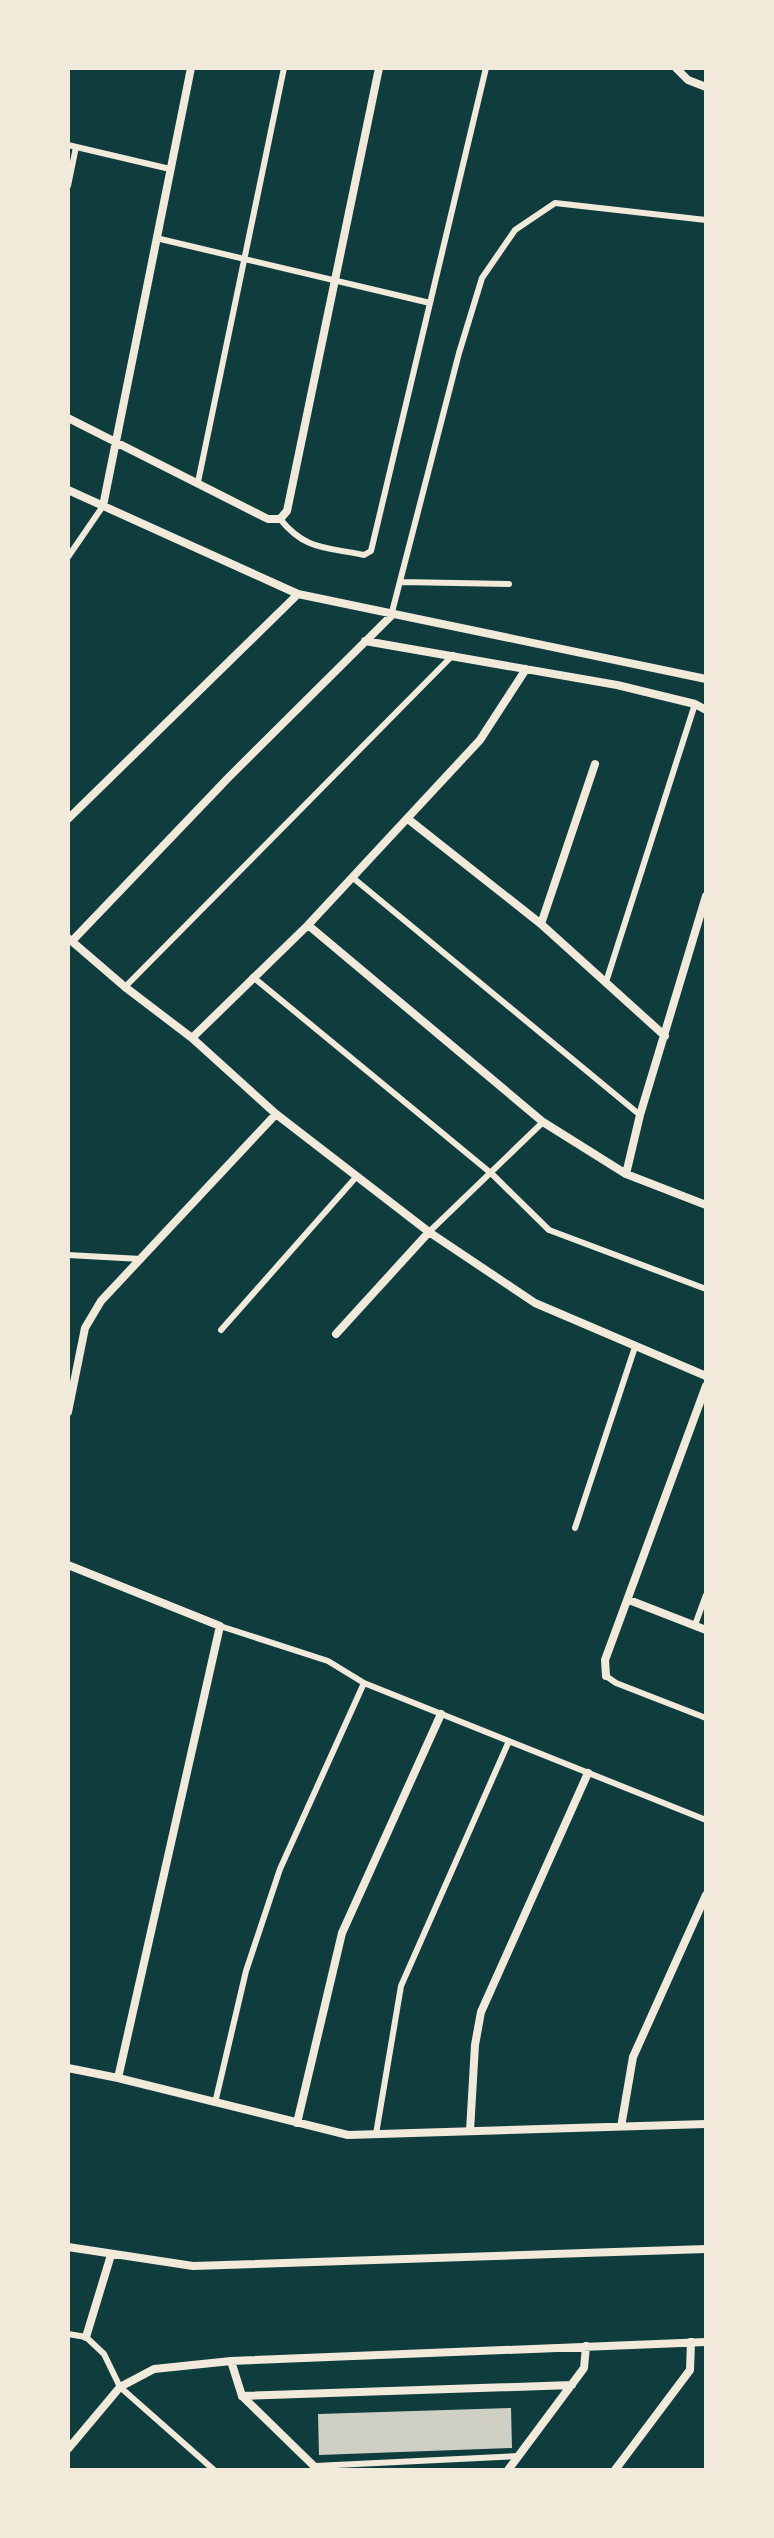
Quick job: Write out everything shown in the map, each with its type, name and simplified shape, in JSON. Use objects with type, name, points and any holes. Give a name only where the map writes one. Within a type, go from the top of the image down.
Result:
[{"type":"street","points":[[103,506],[191,68]]},
{"type":"street","points":[[68,418],[268,519],[280,519],[287,511],[379,68]]},
{"type":"street","points":[[676,68],[688,80],[706,87]]},
{"type":"street","points":[[68,490],[298,594],[391,616],[706,679]]},
{"type":"street","points":[[68,819],[298,594]]},
{"type":"street","points":[[391,616],[70,939],[125,987],[192,1038],[276,1114],[429,1232],[535,1303],[706,1376]]},
{"type":"street","points":[[365,641],[617,685],[695,704],[706,710]]},
{"type":"street","points":[[192,1038],[308,925],[480,740],[526,669]]},
{"type":"street","points":[[541,924],[595,764]]},
{"type":"street","points":[[408,819],[541,924],[665,1036]]},
{"type":"street","points":[[626,1174],[640,1115],[706,896]]},
{"type":"street","points":[[308,925],[543,1122],[626,1174],[706,1205]]},
{"type":"street","points":[[68,1412],[85,1328],[101,1301],[276,1114]]},
{"type":"street","points":[[336,1334],[429,1232]]},
{"type":"street","points":[[606,1676],[605,1660],[706,1386]]},
{"type":"street","points":[[68,1565],[220,1626],[118,2078]]},
{"type":"street","points":[[629,1600],[706,1630]]},
{"type":"street","points":[[297,2123],[342,1933],[441,1714]]},
{"type":"street","points":[[470,2131],[475,2045],[481,2012],[588,1773]]},
{"type":"street","points":[[621,2127],[633,2057],[706,1895]]},
{"type":"street","points":[[68,2068],[348,2135],[706,2124]]},
{"type":"street","points":[[68,2247],[193,2266],[706,2249]]},
{"type":"street","points":[[86,2337],[111,2255]]},
{"type":"street","points":[[615,2470],[690,2370],[691,2342]]},
{"type":"street","points":[[68,2449],[120,2387],[154,2369],[231,2361],[706,2342]]},
{"type":"street","points":[[508,2470],[584,2368],[586,2346]]},
{"type":"street","points":[[231,2361],[242,2396],[315,2468]]},
{"type":"street","points":[[242,2396],[572,2385]]},
{"type":"lane","points":[[198,482],[284,68]]},
{"type":"lane","points":[[280,519],[295,537],[306,543],[364,555],[371,551],[486,68]]},
{"type":"lane","points":[[68,145],[170,169]]},
{"type":"lane","points":[[68,186],[76,147]]},
{"type":"lane","points":[[391,616],[459,353],[482,278],[515,230],[555,203],[706,220]]},
{"type":"lane","points":[[156,238],[430,303]]},
{"type":"lane","points":[[68,557],[103,506]]},
{"type":"lane","points":[[401,582],[509,584]]},
{"type":"lane","points":[[125,987],[453,655]]},
{"type":"lane","points":[[606,982],[695,704]]},
{"type":"lane","points":[[352,877],[640,1115]]},
{"type":"lane","points":[[253,977],[492,1174],[549,1230],[706,1289]]},
{"type":"lane","points":[[429,1232],[543,1122]]},
{"type":"lane","points":[[221,1330],[357,1176]]},
{"type":"lane","points":[[68,1255],[141,1259]]},
{"type":"lane","points":[[575,1528],[635,1347]]},
{"type":"lane","points":[[695,1625],[706,1595]]},
{"type":"lane","points":[[220,1626],[328,1661],[364,1683],[706,1820]]},
{"type":"lane","points":[[606,1676],[616,1683],[706,1718]]},
{"type":"lane","points":[[215,2103],[246,1971],[280,1869],[364,1683]]},
{"type":"lane","points":[[376,2134],[401,1986],[509,1741]]},
{"type":"lane","points":[[68,2334],[86,2337],[104,2354],[120,2387],[214,2470]]},
{"type":"lane","points":[[315,2468],[519,2456]]},
{"type":"building","points":[[511,2408],[512,2448],[319,2455],[318,2414]]}]
